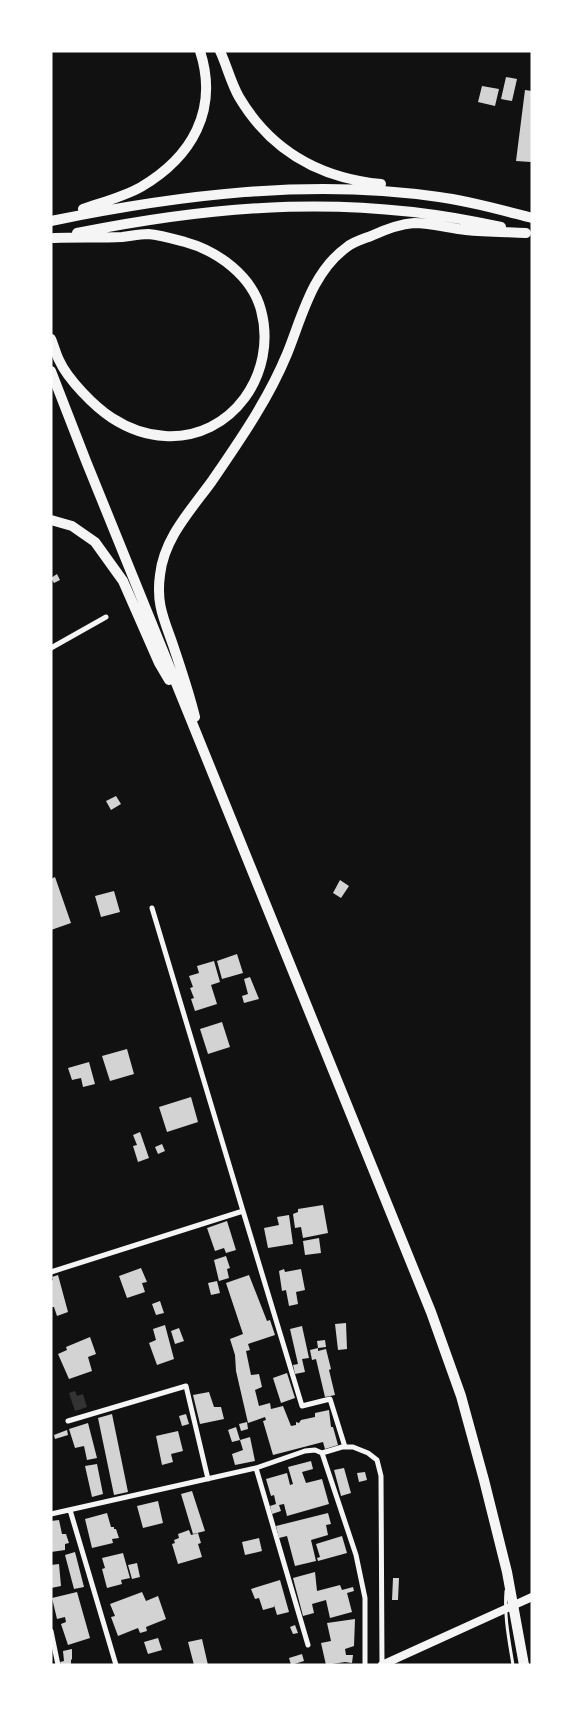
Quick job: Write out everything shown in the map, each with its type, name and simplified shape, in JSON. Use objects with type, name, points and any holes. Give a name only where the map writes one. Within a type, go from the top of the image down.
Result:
[{"type":"highway","points":[[51,220],[118,197],[141,186],[166,170],[187,146],[202,121],[206,96],[206,78],[200,51]]},
{"type":"highway","points":[[220,51],[238,96],[255,121],[273,140],[297,158],[318,169],[343,178],[367,183],[418,188],[440,197]]},
{"type":"highway","points":[[51,220],[196,196],[308,189],[368,190],[440,197],[532,218]]},
{"type":"highway","points":[[52,238],[124,223],[192,213],[273,206],[321,205],[366,207],[436,214],[529,234]]},
{"type":"highway","points":[[487,207],[532,213]]},
{"type":"highway","points":[[204,752],[190,697],[162,615],[158,594],[160,573],[168,546],[177,529],[266,400],[307,300],[316,283],[330,263],[347,247],[386,230],[413,223],[467,230],[529,234]]},
{"type":"highway","points":[[51,339],[59,361],[66,372],[98,409],[121,424],[140,433],[181,437],[212,428],[231,413],[249,394],[259,372],[264,349],[261,310],[253,292],[231,266],[215,254],[186,242],[149,234],[124,237],[52,238]]},
{"type":"highway","points":[[51,371],[431,1312],[461,1396],[501,1546],[519,1631],[524,1665]]},
{"type":"highway","points":[[51,520],[72,526],[95,542],[122,581],[159,663],[188,712]]},
{"type":"street","points":[[51,648],[106,617]]},
{"type":"street","points":[[152,908],[302,1406],[330,1399],[346,1447]]},
{"type":"street","points":[[51,1272],[243,1211]]},
{"type":"street","points":[[68,1421],[186,1386],[208,1479]]},
{"type":"street","points":[[51,1514],[256,1468],[305,1451],[315,1450],[322,1453],[353,1447],[368,1452],[377,1460],[381,1476],[382,1665],[532,1597]]},
{"type":"street","points":[[322,1453],[356,1555],[362,1581],[365,1598],[365,1665]]},
{"type":"street","points":[[256,1468],[308,1645]]},
{"type":"street","points":[[70,1510],[116,1665]]},
{"type":"street","points":[[51,1632],[58,1665]]},
{"type":"lane","points":[[507,1572],[505,1605],[507,1635],[513,1665]]},
{"type":"shaded area","points":[[75,1391],[77,1396],[83,1394],[87,1407],[75,1411],[69,1393]]},
{"type":"building","points":[[506,77],[517,79],[512,101],[501,99]]},
{"type":"building","points":[[482,86],[499,89],[495,106],[478,102]]},
{"type":"building","points":[[525,90],[532,91],[531,162],[516,161]]},
{"type":"building","points":[[57,574],[60,580],[54,583],[51,578]]},
{"type":"building","points":[[116,796],[121,804],[111,810],[106,801]]},
{"type":"building","points":[[55,877],[71,923],[51,930],[51,879]]},
{"type":"building","points":[[340,880],[349,886],[341,898],[333,893]]},
{"type":"building","points":[[114,891],[120,912],[101,917],[95,896]]},
{"type":"building","points":[[237,954],[243,973],[222,979],[217,961]]},
{"type":"building","points":[[214,961],[220,982],[211,985],[217,1004],[195,1011],[191,999],[194,998],[190,988],[193,987],[189,976],[199,973],[197,966]]},
{"type":"building","points":[[250,977],[259,999],[244,1003],[242,996],[248,994],[244,979]]},
{"type":"building","points":[[222,1022],[230,1047],[208,1054],[200,1029]]},
{"type":"building","points":[[127,1049],[134,1074],[110,1081],[102,1056]]},
{"type":"building","points":[[89,1062],[95,1084],[83,1087],[81,1078],[72,1080],[68,1068]]},
{"type":"building","points":[[191,1097],[198,1122],[167,1132],[159,1107]]},
{"type":"building","points":[[140,1132],[149,1158],[138,1162],[133,1146],[137,1145],[133,1135]]},
{"type":"building","points":[[162,1144],[165,1151],[158,1154],[155,1147]]},
{"type":"building","points":[[323,1205],[328,1233],[303,1238],[301,1227],[295,1228],[293,1214],[298,1212],[298,1209]]},
{"type":"building","points":[[289,1215],[293,1244],[268,1248],[264,1228],[279,1225],[277,1217]]},
{"type":"building","points":[[227,1221],[236,1250],[226,1253],[224,1248],[215,1251],[207,1228]]},
{"type":"building","points":[[319,1238],[321,1253],[305,1255],[303,1241]]},
{"type":"building","points":[[226,1256],[230,1268],[227,1269],[229,1278],[219,1281],[214,1260]]},
{"type":"building","points":[[141,1268],[147,1282],[142,1283],[145,1292],[127,1298],[119,1276]]},
{"type":"building","points":[[284,1269],[285,1272],[301,1269],[305,1290],[296,1292],[298,1304],[289,1306],[286,1290],[282,1291],[279,1271]]},
{"type":"building","points":[[58,1275],[68,1312],[57,1316],[54,1307],[51,1305],[51,1281],[53,1280],[52,1277]]},
{"type":"building","points":[[249,1275],[267,1321],[270,1320],[275,1335],[248,1344],[250,1350],[246,1351],[251,1375],[259,1374],[262,1387],[255,1390],[259,1406],[270,1403],[271,1409],[283,1406],[291,1426],[296,1425],[296,1422],[299,1423],[301,1420],[315,1417],[315,1413],[329,1410],[331,1427],[333,1427],[338,1445],[325,1449],[323,1442],[273,1455],[263,1421],[266,1420],[265,1417],[248,1423],[236,1371],[235,1355],[230,1339],[243,1334],[226,1283]]},
{"type":"building","points":[[217,1281],[220,1293],[211,1295],[208,1283]]},
{"type":"building","points":[[160,1301],[164,1313],[156,1315],[152,1304]]},
{"type":"building","points":[[346,1323],[347,1349],[338,1350],[335,1324]]},
{"type":"building","points":[[165,1325],[174,1359],[157,1365],[149,1343],[156,1340],[153,1329]]},
{"type":"building","points":[[302,1326],[309,1358],[302,1359],[305,1372],[295,1374],[293,1365],[298,1364],[290,1329]]},
{"type":"building","points":[[179,1328],[184,1341],[175,1344],[171,1331]]},
{"type":"building","points":[[90,1337],[96,1354],[88,1357],[92,1371],[69,1379],[58,1354],[67,1350],[66,1347]]},
{"type":"building","points":[[325,1340],[326,1347],[318,1348],[317,1341]]},
{"type":"building","points":[[318,1348],[318,1351],[326,1349],[335,1395],[325,1397],[316,1359],[312,1360],[310,1350]]},
{"type":"building","points":[[287,1373],[295,1398],[281,1403],[273,1378]]},
{"type":"building","points":[[209,1392],[214,1407],[221,1407],[224,1419],[200,1424],[193,1395]]},
{"type":"building","points":[[112,1414],[128,1492],[114,1495],[98,1418]]},
{"type":"building","points":[[186,1414],[189,1424],[182,1426],[179,1416]]},
{"type":"building","points":[[247,1422],[248,1429],[241,1431],[239,1424]]},
{"type":"building","points":[[88,1423],[97,1458],[87,1460],[84,1446],[75,1448],[69,1429]]},
{"type":"building","points":[[236,1427],[240,1440],[232,1442],[228,1430]]},
{"type":"building","points":[[67,1430],[68,1435],[55,1439],[54,1435]]},
{"type":"building","points":[[178,1431],[183,1451],[171,1454],[173,1462],[162,1465],[156,1436]]},
{"type":"building","points":[[250,1437],[255,1461],[235,1465],[232,1454],[243,1450],[240,1440]]},
{"type":"building","points":[[311,1461],[313,1469],[302,1472],[306,1483],[322,1479],[329,1504],[287,1516],[284,1504],[279,1505],[281,1511],[272,1514],[270,1506],[276,1504],[274,1495],[271,1496],[266,1479],[287,1473],[290,1485],[293,1484],[288,1467]]},
{"type":"building","points":[[97,1464],[103,1494],[92,1497],[85,1466]]},
{"type":"building","points":[[344,1468],[351,1493],[341,1496],[334,1470]]},
{"type":"building","points":[[365,1472],[367,1480],[359,1482],[357,1473]]},
{"type":"building","points":[[192,1491],[205,1531],[193,1534],[181,1494]]},
{"type":"building","points":[[158,1501],[163,1523],[143,1528],[137,1506]]},
{"type":"building","points":[[107,1513],[111,1527],[116,1529],[119,1538],[112,1539],[113,1543],[92,1548],[85,1519]]},
{"type":"building","points":[[328,1513],[331,1524],[326,1525],[328,1535],[311,1540],[316,1561],[295,1566],[287,1536],[279,1538],[276,1526]]},
{"type":"building","points":[[59,1520],[62,1534],[66,1534],[69,1543],[65,1544],[65,1550],[51,1552],[51,1521]]},
{"type":"building","points":[[189,1530],[191,1535],[198,1533],[201,1543],[198,1544],[202,1557],[178,1564],[172,1544],[175,1543],[174,1540],[179,1538],[178,1534]]},
{"type":"building","points":[[342,1536],[347,1553],[318,1561],[317,1558],[320,1557],[316,1544]]},
{"type":"building","points":[[259,1538],[262,1551],[245,1555],[242,1542]]},
{"type":"building","points":[[75,1552],[84,1587],[74,1589],[65,1555]]},
{"type":"building","points":[[123,1553],[130,1578],[121,1580],[122,1584],[107,1588],[102,1569],[105,1568],[102,1558]]},
{"type":"building","points":[[137,1563],[140,1577],[132,1579],[128,1565]]},
{"type":"building","points":[[59,1564],[61,1586],[51,1588],[51,1565]]},
{"type":"building","points":[[315,1572],[317,1591],[340,1585],[342,1590],[353,1587],[354,1591],[347,1593],[352,1612],[330,1618],[326,1600],[312,1604],[314,1613],[303,1616],[293,1578]]},
{"type":"building","points":[[393,1578],[399,1578],[398,1600],[392,1600]]},
{"type":"building","points":[[280,1580],[289,1612],[277,1615],[274,1605],[274,1607],[263,1610],[259,1598],[255,1599],[251,1589]]},
{"type":"building","points":[[77,1592],[90,1638],[68,1645],[61,1624],[66,1622],[65,1617],[57,1619],[52,1598]]},
{"type":"building","points":[[142,1592],[146,1601],[158,1596],[166,1619],[146,1627],[147,1631],[140,1633],[138,1628],[118,1636],[111,1617],[115,1616],[110,1604]]},
{"type":"building","points":[[355,1619],[354,1646],[345,1649],[346,1655],[353,1655],[352,1663],[345,1662],[326,1665],[321,1643],[331,1641],[327,1623]]},
{"type":"building","points":[[295,1625],[298,1633],[293,1634],[290,1627]]},
{"type":"building","points":[[158,1638],[162,1650],[148,1654],[144,1642]]},
{"type":"building","points":[[202,1639],[208,1665],[194,1665],[188,1642]]},
{"type":"building","points":[[72,1649],[71,1665],[61,1665],[60,1662],[64,1661],[63,1651]]},
{"type":"building","points":[[302,1654],[304,1661],[291,1665],[289,1658]]}]
